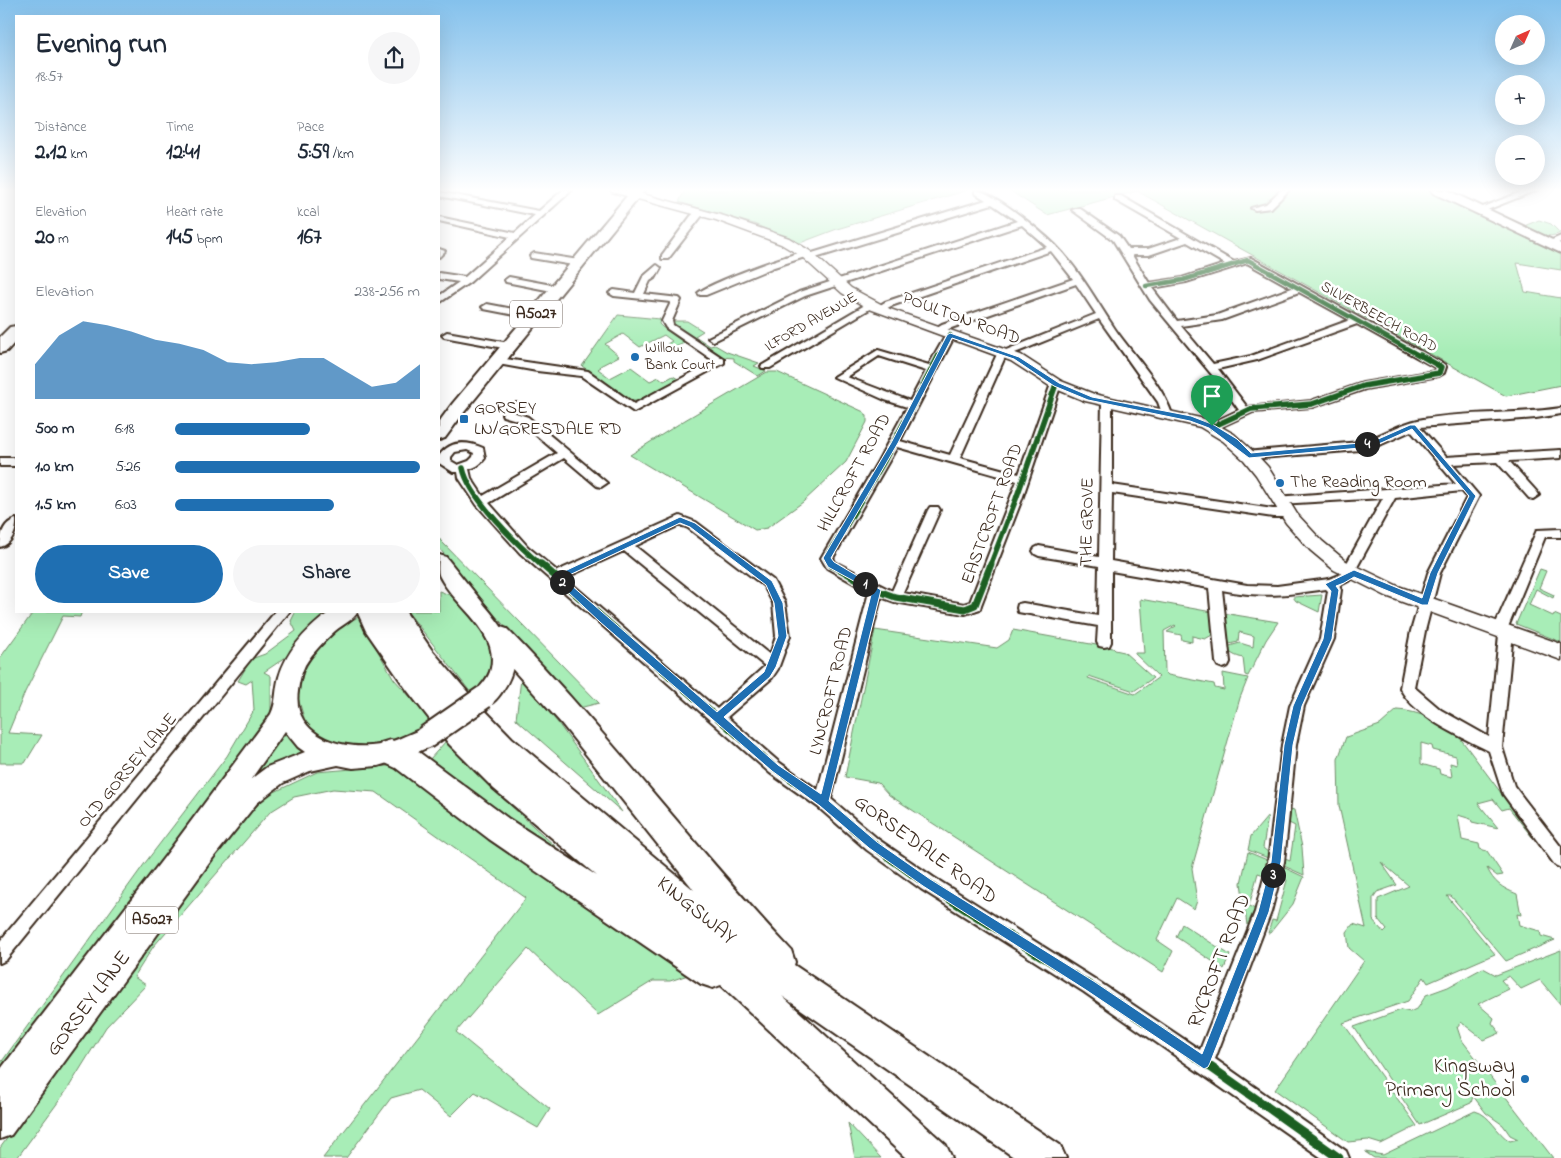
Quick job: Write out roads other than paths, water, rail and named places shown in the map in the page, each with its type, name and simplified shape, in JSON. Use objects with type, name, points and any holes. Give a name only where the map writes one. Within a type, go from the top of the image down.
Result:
[{"type":"highway","points":[[0,348],[15,332]]},
{"type":"highway","name":"KINGSWAY","points":[[356,613],[375,624],[416,682],[466,742],[504,780],[695,939],[933,1158]]},
{"type":"highway","name":"KINGSWAY","points":[[392,613],[439,676],[502,747],[584,818],[752,956],[1047,1158]]},
{"type":"highway","points":[[498,636],[532,670],[712,889],[812,997]]},
{"type":"highway","points":[[391,752],[406,759],[499,829],[658,934],[793,1028]]},
{"type":"main road","name":"A5027","points":[[440,433],[509,346],[594,244]]},
{"type":"main road","name":"POULTON ROAD","points":[[789,244],[807,255],[836,282],[874,307],[1004,353],[1023,362],[1056,384],[1090,398],[1191,419],[1212,426],[1234,441],[1249,455],[1262,472],[1287,513],[1328,556],[1351,571],[1366,580],[1425,603],[1561,652]]},
{"type":"main road","points":[[352,613],[320,631],[302,651],[288,679],[287,706],[290,719],[305,740],[318,749],[335,756],[372,757],[391,752],[425,738],[484,697],[494,687],[500,676],[503,650],[498,636],[440,563]]},
{"type":"main road","points":[[440,586],[463,592]]},
{"type":"main road","name":"GORSEY LANE","points":[[0,1094],[175,864],[279,721],[287,706]]},
{"type":"main road","name":"GORSEY LANE","points":[[0,1124],[204,849],[248,795],[275,775],[308,761],[335,756]]},
{"type":"street","points":[[440,299],[467,280],[507,244]]},
{"type":"street","points":[[665,256],[674,244]]},
{"type":"street","points":[[703,293],[771,265],[844,244]]},
{"type":"street","points":[[714,338],[802,294],[954,244]]},
{"type":"street","points":[[1048,244],[1078,280],[1162,402],[1166,414]]},
{"type":"street","points":[[1120,244],[1146,286],[1173,324],[1211,367],[1245,411],[1212,426]]},
{"type":"street","points":[[1126,252],[1149,252],[1172,244]]},
{"type":"street","points":[[1196,244],[1233,265]]},
{"type":"street","name":"ILFORD AVENUE","points":[[766,366],[874,307],[888,304],[1053,248]]},
{"type":"street","points":[[534,256],[579,263]]},
{"type":"street","name":"SILVERBEECH ROAD","points":[[1233,265],[1248,260],[1441,367],[1440,373],[1362,386],[1312,404],[1245,411]]},
{"type":"street","points":[[1146,286],[1183,280],[1233,265]]},
{"type":"street","points":[[638,296],[646,279],[653,275],[657,268]]},
{"type":"street","points":[[440,276],[467,280]]},
{"type":"street","points":[[509,280],[557,289]]},
{"type":"street","points":[[944,333],[945,326],[1078,280]]},
{"type":"street","points":[[1173,324],[1218,318],[1301,288]]},
{"type":"street","points":[[498,361],[584,374],[634,409],[721,361],[669,326],[667,321],[676,300],[614,293]]},
{"type":"street","points":[[487,308],[535,316]]},
{"type":"street","points":[[954,460],[1004,353],[1101,315]]},
{"type":"street","points":[[1211,367],[1274,352],[1359,320]]},
{"type":"street","name":"HILLCROFT ROAD","points":[[895,597],[876,590],[831,565],[827,558],[894,443],[932,369],[944,333]]},
{"type":"street","points":[[448,335],[509,346]]},
{"type":"street","points":[[912,405],[889,398],[839,377],[878,353],[932,369]]},
{"type":"street","name":"EASTCROFT ROAD","points":[[895,597],[965,609],[975,605],[1023,479],[1056,384]]},
{"type":"street","name":"THE GROVE","points":[[1104,642],[1106,402]]},
{"type":"street","points":[[1249,455],[1360,446],[1378,441],[1413,426],[1435,421],[1520,416],[1561,411]]},
{"type":"street","points":[[507,413],[524,419],[602,483]]},
{"type":"street","points":[[1413,426],[1473,496],[1434,573],[1425,603],[1407,688],[1413,696],[1451,724],[1495,747]]},
{"type":"street","points":[[894,443],[1023,479]]},
{"type":"street","points":[[481,502],[565,453]]},
{"type":"street","points":[[1443,461],[1558,457]]},
{"type":"street","points":[[1500,458],[1533,495]]},
{"type":"street","points":[[0,462],[15,462]]},
{"type":"street","name":"GORSEDALE ROAD","points":[[462,468],[465,478],[481,502],[524,550],[775,768],[824,802],[873,845],[927,883],[1090,986],[1339,1158]]},
{"type":"street","points":[[1279,500],[1390,494],[1465,486]]},
{"type":"street","points":[[1106,488],[1273,513],[1287,513]]},
{"type":"street","points":[[1038,551],[1247,590],[1277,590],[1329,584],[1341,581],[1351,571],[1390,494]]},
{"type":"street","points":[[895,597],[934,510]]},
{"type":"street","points":[[556,577],[680,520],[692,525],[769,583],[779,603],[783,636],[773,665],[767,674],[717,717]]},
{"type":"street","points":[[0,543],[15,524]]},
{"type":"street","points":[[1561,533],[1541,533],[1503,631],[1495,747],[1508,789],[1561,860]]},
{"type":"street","points":[[625,545],[773,665]]},
{"type":"street","points":[[1215,584],[1223,662]]},
{"type":"street","name":"RYCROFT ROAD","points":[[1204,1063],[1263,912],[1276,862],[1289,745],[1297,706],[1327,639],[1335,590],[1329,584]]},
{"type":"street","name":"LYNCROFT ROAD","points":[[824,802],[876,590]]},
{"type":"street","points":[[1023,608],[1104,622]]},
{"type":"street","name":"OLD GORSEY LANE","points":[[0,954],[282,613]]},
{"type":"place","name":"Willow Bank Court","points":[[635,357]]},
{"type":"place","name":"GORSEY LN/GORESDALE RD","points":[[464,419]]},
{"type":"place","name":"The Reading Room","points":[[1280,483]]},
{"type":"place","name":"Kingsway Primary School","points":[[1525,1079]]}]
